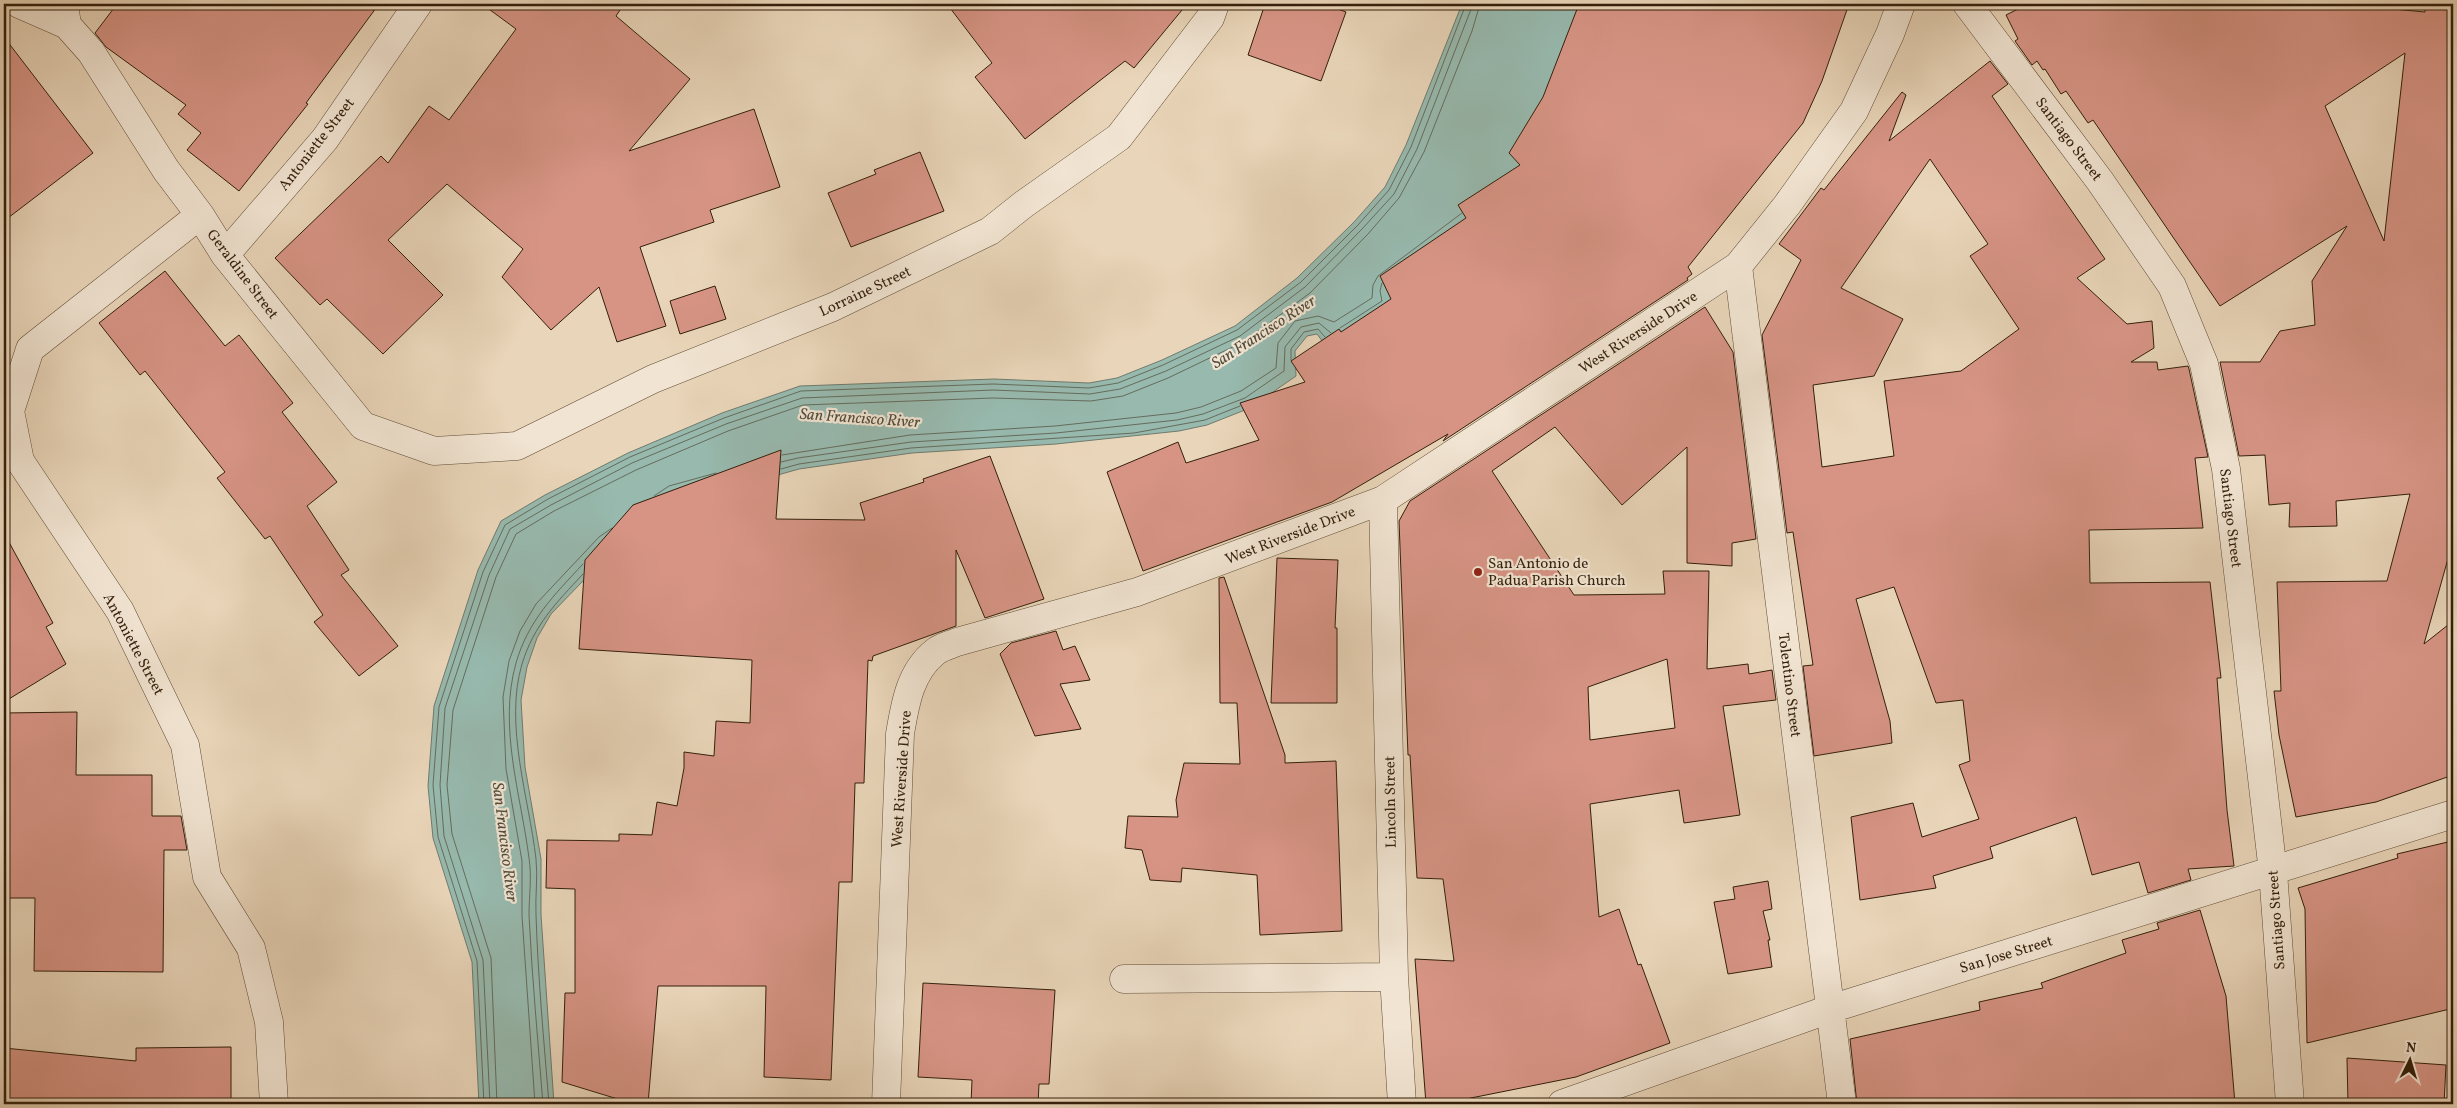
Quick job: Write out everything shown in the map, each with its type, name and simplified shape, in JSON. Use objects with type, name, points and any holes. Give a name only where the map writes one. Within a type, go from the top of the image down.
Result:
[{"type":"street","points":[[19,4],[65,14]]},
{"type":"street","name":"Antoniette Street","points":[[225,255],[325,139],[418,4]]},
{"type":"street","name":"Lorraine Street","points":[[434,451],[517,446],[653,379],[833,307],[990,231],[1024,204],[1119,136],[1210,18],[1215,4]]},
{"type":"street","name":"West Riverside Drive","points":[[886,1104],[900,734],[906,702],[915,674],[936,652],[957,642],[1137,592],[1383,500],[1738,266],[1805,182],[1854,111],[1890,34],[1901,4]]},
{"type":"street","name":"Santiago Street","points":[[1967,4],[2100,181],[2172,286],[2204,364],[2226,470],[2273,872],[2290,1104]]},
{"type":"street","name":"Geraldine Street","points":[[65,14],[166,170],[200,215],[225,255],[362,426],[434,451]]},
{"type":"street","name":"Antoniette Street","points":[[200,215],[30,349],[10,411],[20,461],[120,612],[185,745],[207,877],[251,948],[269,1022],[274,1104]]},
{"type":"street","name":"Tolentino Street","points":[[1738,266],[1842,1104]]},
{"type":"street","name":"Lincoln Street","points":[[1383,500],[1394,977],[1402,1104]]},
{"type":"street","name":"San Jose Street","points":[[1562,1104],[1830,1009],[2273,872],[2453,814]]},
{"type":"street","points":[[1124,979],[1394,977]]},
{"type":"water","name":"San Francisco River","points":[[1462,4],[1609,4],[1523,169],[1400,304],[1328,349],[1317,334],[1307,336],[1295,351],[1296,376],[1250,408],[1207,425],[1179,431],[1056,444],[912,453],[799,469],[675,504],[613,550],[551,614],[537,638],[527,667],[521,700],[525,767],[541,859],[541,915],[554,1104],[479,1104],[472,962],[433,838],[428,786],[434,706],[478,570],[501,521],[545,495],[628,453],[722,413],[800,386],[994,379],[1089,383],[1117,378],[1162,360],[1235,326],[1297,278],[1354,222],[1385,187],[1406,145]]},
{"type":"building","points":[[117,4],[379,4],[306,103],[308,104],[239,191],[187,150],[201,133],[178,114],[186,105],[106,47],[95,33]]},
{"type":"building","points":[[482,4],[624,4],[616,16],[690,79],[629,151],[754,109],[780,187],[710,210],[714,222],[640,247],[666,326],[617,342],[599,287],[551,330],[502,277],[523,249],[447,184],[388,240],[443,295],[383,354],[327,299],[320,305],[275,258],[381,156],[388,163],[429,106],[449,120],[516,29]]},
{"type":"building","points":[[947,4],[1187,4],[1134,68],[1125,61],[1025,139],[975,77],[992,63]]},
{"type":"building","points":[[1265,4],[1340,4],[1338,9],[1346,12],[1321,81],[1248,55]]},
{"type":"building","points":[[1579,4],[1849,4],[1822,81],[1803,123],[1688,267],[1692,274],[1687,278],[1688,280],[1443,441],[1448,434],[1332,502],[1143,571],[1107,472],[1178,442],[1186,463],[1259,440],[1240,403],[1305,382],[1291,361],[1339,329],[1341,332],[1391,299],[1380,276],[1466,218],[1458,205],[1520,165],[1509,153],[1543,97]]},
{"type":"building","points":[[2028,4],[2361,4],[2361,6],[2425,12],[2425,4],[2453,4],[2453,541],[2424,644],[2453,621],[2453,775],[2376,802],[2296,817],[2279,735],[2274,691],[2281,691],[2277,582],[2387,581],[2410,494],[2336,501],[2337,526],[2289,527],[2290,503],[2269,505],[2265,455],[2239,456],[2220,362],[2260,362],[2280,331],[2315,325],[2312,281],[2347,226],[2220,306],[2093,120],[2088,123],[2066,91],[2061,94],[2045,69],[2043,70],[2037,61],[2032,65],[2015,41],[2018,39],[2006,15]],"holes":[[[2405,53],[2384,241],[2325,106]]]},
{"type":"building","points":[[4,37],[93,153],[4,221]]},
{"type":"building","points":[[1990,61],[2008,84],[1992,96],[2105,259],[2077,278],[2127,324],[2152,321],[2154,348],[2131,362],[2157,362],[2158,370],[2188,366],[2208,457],[2195,458],[2203,528],[2089,530],[2090,583],[2210,582],[2221,678],[2217,678],[2227,810],[2234,866],[2188,869],[2191,880],[2148,893],[2139,862],[2092,875],[2076,817],[1990,847],[1993,858],[1933,876],[1936,888],[1860,900],[1851,817],[1913,803],[1922,837],[1979,819],[1959,765],[1970,761],[1963,700],[1936,703],[1894,587],[1856,599],[1890,721],[1892,743],[1814,756],[1803,666],[1813,665],[1793,532],[1787,533],[1762,335],[1801,260],[1779,244],[1821,188],[1824,190],[1902,92],[1906,95],[1889,141]],"holes":[[[1930,159],[1988,244],[1970,256],[2019,329],[1961,371],[1884,381],[1894,456],[1822,467],[1813,385],[1874,376],[1903,319],[1841,288]]]},
{"type":"building","points":[[920,152],[944,211],[851,247],[828,193],[876,174],[874,170]]},
{"type":"building","points":[[165,271],[225,346],[239,335],[293,403],[282,412],[337,482],[307,506],[349,570],[341,575],[398,646],[359,676],[314,622],[323,615],[270,536],[265,539],[217,478],[225,472],[145,371],[140,375],[99,323]]},
{"type":"building","points":[[715,286],[726,319],[680,334],[670,301]]},
{"type":"building","points":[[1705,307],[1733,352],[1756,539],[1732,543],[1732,566],[1687,563],[1687,447],[1622,505],[1555,427],[1492,471],[1574,595],[1665,594],[1663,571],[1709,571],[1707,669],[1748,664],[1749,674],[1772,670],[1776,700],[1723,706],[1740,815],[1684,823],[1679,790],[1590,804],[1599,917],[1619,909],[1638,965],[1641,964],[1670,1043],[1576,1077],[1441,1104],[1426,1104],[1415,959],[1454,961],[1443,879],[1417,878],[1410,755],[1408,755],[1399,521],[1410,501]],"holes":[[[1667,659],[1675,728],[1590,740],[1588,687]]]},
{"type":"building","points":[[781,450],[776,519],[865,520],[860,503],[924,482],[923,479],[990,456],[1044,599],[985,618],[956,550],[956,626],[873,656],[872,661],[868,660],[864,783],[855,783],[852,882],[839,882],[831,1080],[764,1077],[766,986],[658,986],[648,1104],[634,1104],[562,1082],[565,993],[575,993],[575,889],[546,888],[547,840],[619,841],[619,834],[652,835],[657,802],[677,806],[684,768],[684,752],[714,756],[716,721],[750,723],[752,660],[579,649],[585,560],[633,505]]},
{"type":"building","points":[[4,533],[53,623],[46,627],[66,664],[4,702]]},
{"type":"building","points":[[1277,558],[1338,560],[1335,628],[1337,628],[1337,703],[1271,703]]},
{"type":"building","points":[[1224,577],[1285,755],[1285,763],[1336,761],[1342,931],[1260,935],[1257,875],[1182,868],[1181,882],[1150,880],[1142,850],[1125,848],[1128,816],[1178,817],[1176,800],[1184,763],[1240,764],[1237,703],[1220,703],[1219,578]]},
{"type":"building","points":[[1056,631],[1063,650],[1075,646],[1090,680],[1060,684],[1081,729],[1035,736],[1000,654],[1011,643]]},
{"type":"building","points":[[77,712],[76,775],[152,775],[152,816],[181,816],[187,850],[164,850],[163,972],[34,971],[35,898],[4,898],[4,713]]},
{"type":"building","points":[[2448,842],[2453,863],[2453,969],[2450,1009],[2307,1043],[2305,909],[2298,888],[2398,858],[2397,854]]},
{"type":"building","points":[[1768,881],[1772,909],[1763,911],[1770,940],[1768,940],[1772,967],[1728,974],[1714,902],[1735,899],[1733,887]]},
{"type":"building","points":[[2200,910],[2226,996],[2235,1104],[1857,1104],[1850,1039],[1980,1010],[1979,1002],[2043,988],[2041,983],[2126,953],[2122,940],[2159,929],[2157,923]]},
{"type":"building","points":[[923,983],[1055,990],[1049,1084],[1039,1084],[1038,1104],[971,1104],[972,1080],[918,1077]]},
{"type":"building","points":[[231,1047],[231,1104],[4,1104],[4,1048],[136,1061],[136,1048]]},
{"type":"building","points":[[2347,1058],[2446,1065],[2444,1104],[2348,1104]]},
{"type":"place","name":"San Antonio de Padua Parish Church","points":[[1478,572]]}]
